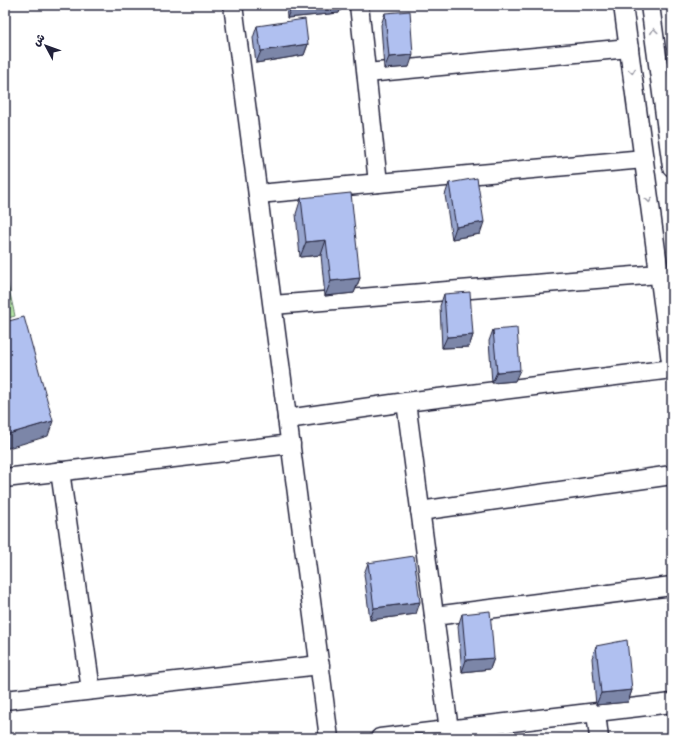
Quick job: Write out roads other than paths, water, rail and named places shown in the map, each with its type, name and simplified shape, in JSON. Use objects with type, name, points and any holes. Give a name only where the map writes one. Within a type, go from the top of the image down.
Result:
[{"type":"street","points":[[233,5],[329,738]]},
{"type":"street","points":[[360,5],[378,183]]},
{"type":"street","points":[[287,420],[406,402],[672,369],[623,5]]},
{"type":"street","points":[[650,5],[672,167]]},
{"type":"street","points":[[367,73],[629,48]]},
{"type":"street","points":[[258,194],[644,159]]},
{"type":"street","points":[[272,305],[659,274]]},
{"type":"street","points":[[406,402],[449,730]]},
{"type":"street","points":[[5,478],[291,444]]},
{"type":"street","points":[[60,471],[91,690]]},
{"type":"street","points":[[420,511],[672,475]]},
{"type":"street","points":[[434,616],[672,586]]},
{"type":"street","points":[[5,700],[320,665]]},
{"type":"street","points":[[380,738],[672,703]]},
{"type":"street","points":[[596,713],[599,738]]}]
